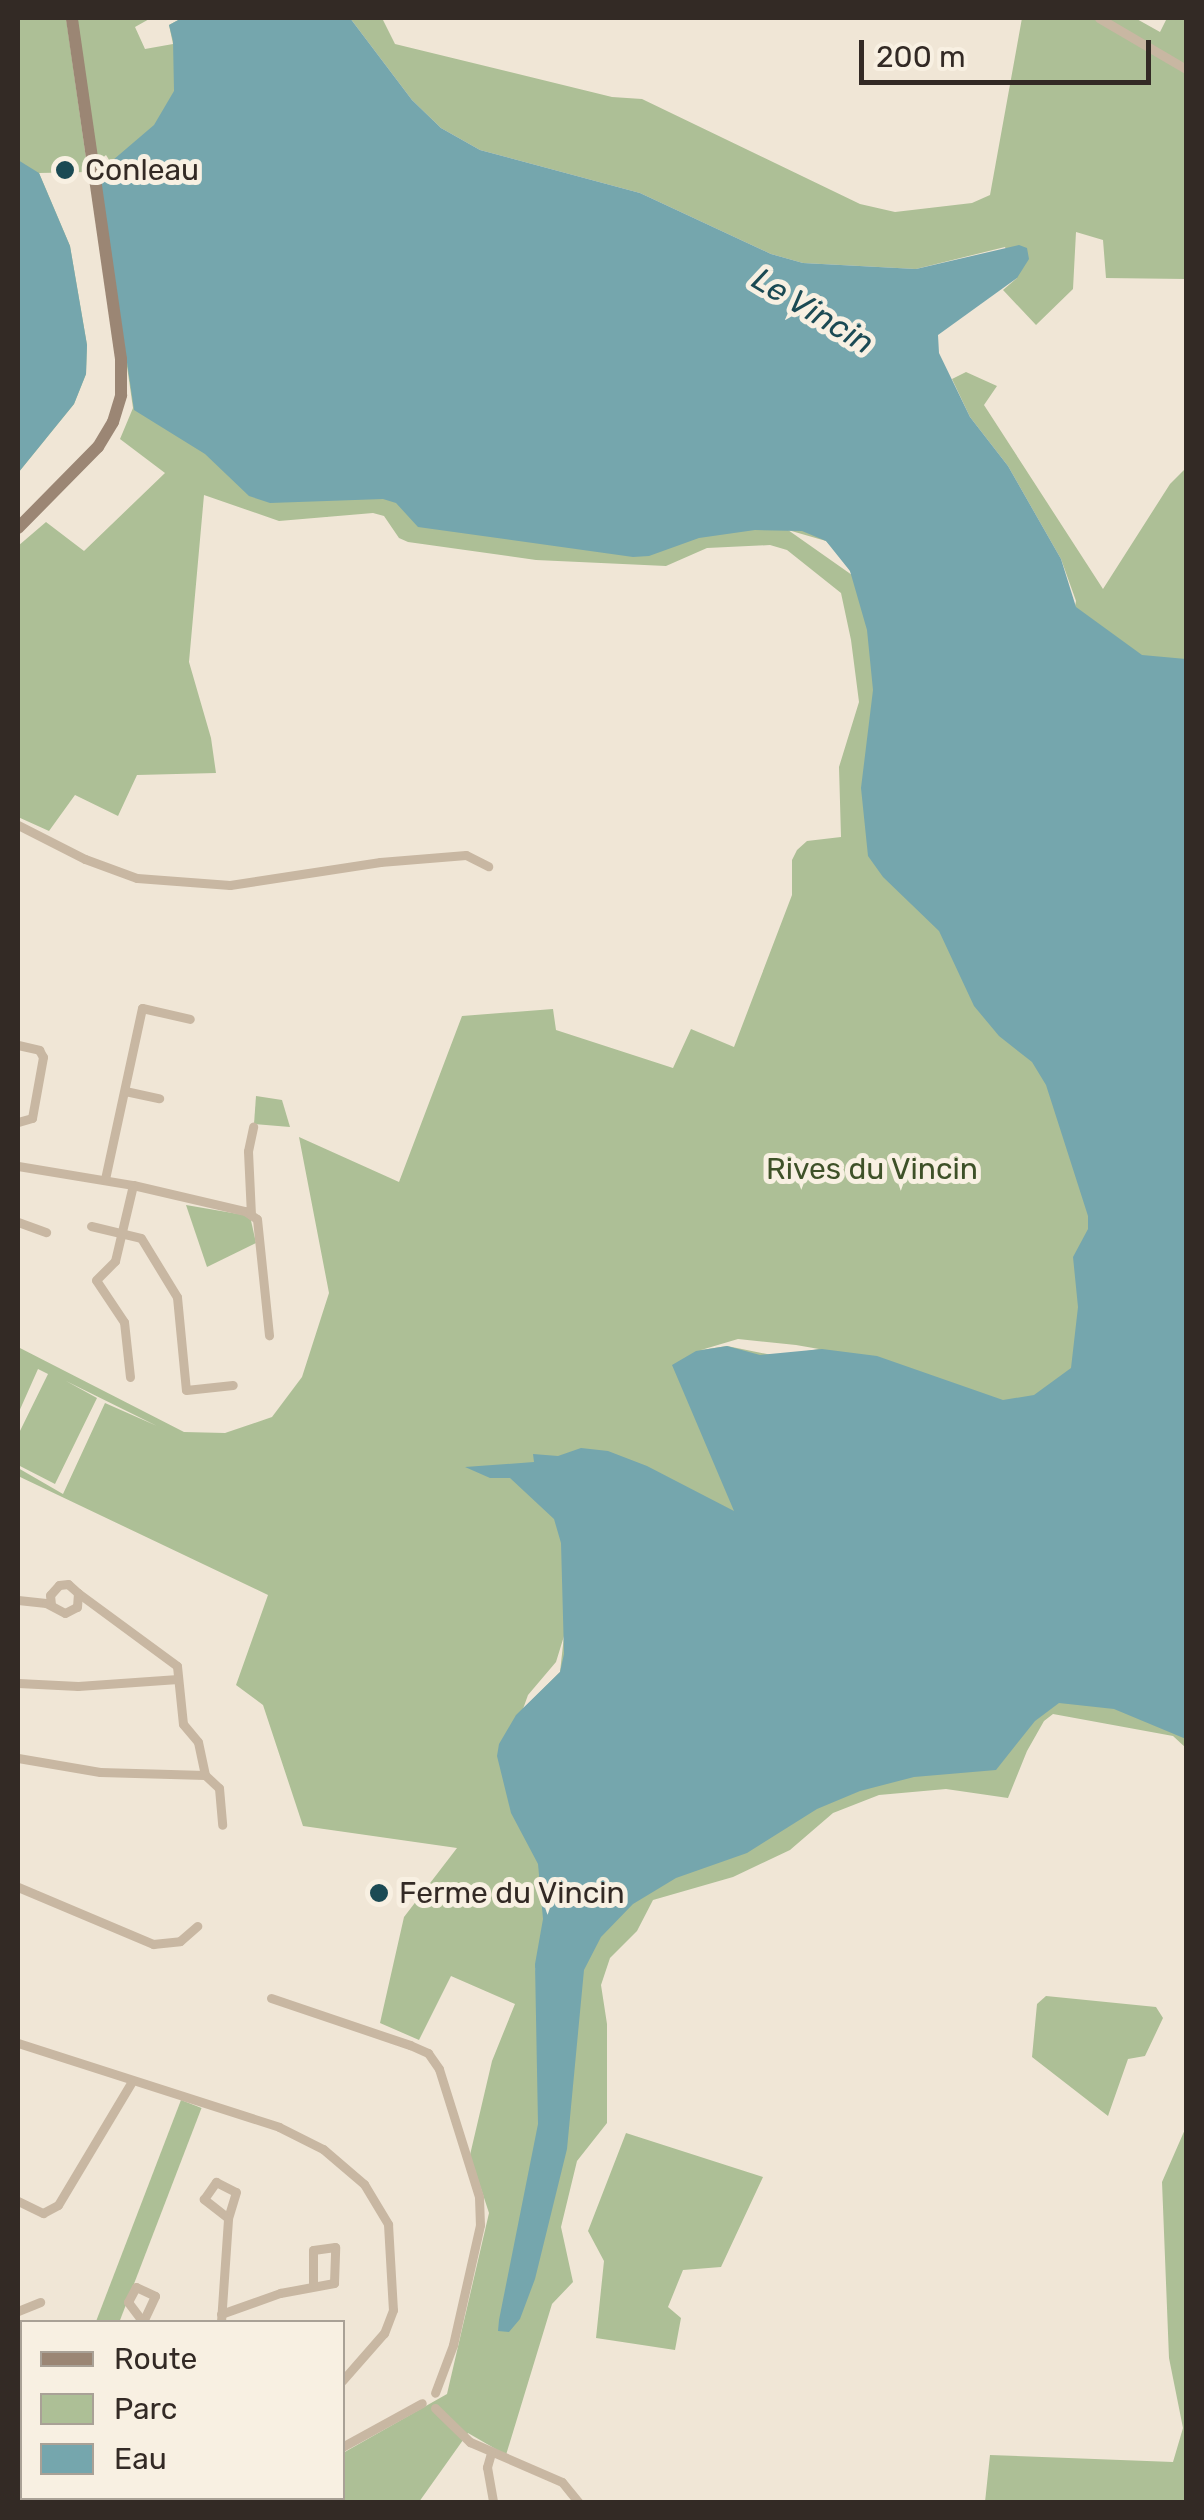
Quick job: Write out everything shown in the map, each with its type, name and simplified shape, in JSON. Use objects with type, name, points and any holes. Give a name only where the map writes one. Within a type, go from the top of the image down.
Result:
[{"type":"street","points":[[18,528],[98,447],[113,422],[121,395],[120,359],[72,18]]},
{"type":"street","points":[[1099,18],[1186,69]]},
{"type":"street","points":[[18,824],[84,859],[138,878],[230,886],[442,856],[474,856],[488,866]]},
{"type":"street","points":[[104,1179],[142,1008],[190,1018]]},
{"type":"street","points":[[18,1045],[39,1050],[43,1057],[32,1118],[18,1122]]},
{"type":"street","points":[[125,1091],[159,1098]]},
{"type":"street","points":[[251,1214],[248,1152],[252,1126]]},
{"type":"street","points":[[18,1166],[104,1179],[251,1214],[257,1219],[269,1335]]},
{"type":"street","points":[[130,1377],[124,1322],[96,1280],[114,1261],[132,1185]]},
{"type":"street","points":[[18,1222],[46,1232]]},
{"type":"street","points":[[92,1226],[141,1238],[178,1297],[186,1390],[233,1385]]},
{"type":"street","points":[[21,1600],[64,1584],[174,1661],[182,1719],[198,1742],[205,1775],[219,1788],[222,1825]]},
{"type":"street","points":[[51,1604],[52,1590]]},
{"type":"street","points":[[76,1606],[78,1593]]},
{"type":"street","points":[[21,1600],[51,1604],[65,1613],[76,1606],[100,1608]]},
{"type":"street","points":[[18,1684],[78,1686],[178,1679]]},
{"type":"street","points":[[18,1758],[100,1772],[205,1775]]},
{"type":"street","points":[[19,1887],[153,1944],[180,1940],[197,1926]]},
{"type":"street","points":[[272,1998],[410,2045],[428,2053],[438,2069],[479,2197],[480,2225],[450,2357],[435,2393]]},
{"type":"street","points":[[18,2043],[115,2073],[130,2082],[145,2082],[194,2096],[296,2135],[340,2162],[373,2194],[390,2235],[393,2310],[384,2333],[345,2378]]},
{"type":"street","points":[[18,2202],[43,2213],[58,2205],[130,2082]]},
{"type":"street","points":[[228,2218],[221,2318],[336,2281],[334,2247],[313,2250],[313,2286]]},
{"type":"street","points":[[18,2311],[40,2302]]},
{"type":"street","points":[[345,2445],[422,2404],[425,2394],[435,2393]]},
{"type":"street","points":[[435,2393],[440,2401],[435,2408]]},
{"type":"street","points":[[422,2404],[435,2408],[451,2428],[492,2453],[562,2482],[578,2502]]},
{"type":"street","points":[[492,2453],[487,2467],[493,2502]]},
{"type":"green space","points":[[18,18],[66,18],[88,172],[39,173],[70,246],[87,345],[86,374],[74,404],[18,473]]},
{"type":"green space","name":"Rives du Vincin","points":[[77,18],[151,18],[135,27],[145,49],[173,44],[169,25],[182,18],[188,28],[189,71],[184,119],[213,218],[251,287],[293,314],[568,312],[660,324],[837,440],[871,505],[908,617],[920,695],[935,716],[958,773],[1160,1020],[1186,1065],[1186,1152],[1128,1207],[1109,1243],[1087,1381],[1023,1492],[939,1505],[881,1543],[745,1549],[709,1564],[679,1586],[664,1610],[638,1620],[614,1675],[615,1699],[605,1713],[548,1735],[541,1769],[552,1843],[546,1865],[550,1967],[535,1968],[544,2000],[542,2089],[552,2097],[568,2071],[568,2032],[579,1959],[591,1948],[595,1933],[614,1906],[642,1884],[592,1846],[580,1807],[586,1788],[608,1773],[631,1777],[664,1765],[687,1705],[693,1656],[728,1610],[767,1590],[890,1592],[934,1571],[1000,1554],[1035,1551],[1067,1557],[1092,1586],[1133,1648],[1186,1689],[1186,1748],[1173,1736],[1053,1714],[1044,1721],[1027,1751],[1008,1798],[946,1789],[879,1795],[833,1813],[790,1850],[733,1877],[653,1900],[637,1931],[610,1958],[601,1985],[607,2024],[607,2123],[577,2161],[561,2227],[573,2282],[552,2304],[506,2455],[468,2433],[419,2502],[258,2502],[345,2500],[345,2452],[447,2394],[489,2213],[470,2155],[492,2061],[515,2004],[451,1976],[419,2040],[380,2023],[404,1917],[457,1848],[303,1826],[263,1705],[236,1685],[268,1595],[18,1476],[18,1468],[63,1494],[105,1403],[157,1426],[66,1381],[97,1398],[55,1484],[18,1465],[18,1435],[48,1374],[38,1369],[18,1414],[18,1347],[184,1432],[225,1433],[272,1417],[302,1377],[329,1293],[299,1137],[399,1182],[462,1016],[553,1009],[556,1030],[673,1068],[691,1029],[734,1047],[792,895],[792,860],[797,850],[807,841],[841,837],[839,767],[859,702],[851,640],[841,593],[787,550],[770,545],[707,548],[666,566],[536,560],[408,542],[399,538],[384,516],[373,513],[279,521],[204,495],[189,662],[211,738],[216,773],[137,775],[118,816],[75,795],[49,831],[18,817],[18,546],[46,522],[84,551],[165,473],[120,439],[133,408],[99,172],[111,163],[106,155],[96,163]],"holes":[[[788,530],[826,541],[844,559],[852,575]],[[738,1339],[796,1345],[819,1349],[777,1356],[727,1346],[701,1350]],[[564,1636],[560,1672],[523,1709],[528,1695],[556,1662]]]},
{"type":"green space","points":[[350,18],[382,18],[395,44],[612,97],[642,99],[860,204],[895,212],[972,203],[990,195],[1022,18],[1135,18],[1160,32],[1167,18],[1186,18],[1186,279],[1106,278],[1103,240],[1076,232],[1073,289],[1036,325],[1003,290],[1017,278],[1005,247],[916,269],[803,263],[771,254],[640,193],[480,150],[441,128],[412,100]]},
{"type":"green space","points":[[966,372],[997,386],[984,405],[1103,589],[1170,484],[1186,468],[1186,870],[1067,653],[1076,601],[1061,559],[1008,466],[970,417],[952,379]]},
{"type":"green space","points":[[256,1096],[282,1100],[290,1127],[254,1124]]},
{"type":"green space","points":[[186,1205],[250,1216],[256,1243],[207,1267]]},
{"type":"green space","points":[[1046,1996],[1156,2007],[1163,2018],[1145,2056],[1128,2059],[1108,2116],[1032,2057],[1037,2004]]},
{"type":"green space","points":[[181,2100],[202,2108],[120,2320],[97,2320]]},
{"type":"green space","points":[[1186,2127],[1186,2502],[985,2502],[990,2455],[1173,2462],[1183,2428],[1169,2358],[1162,2182]]},
{"type":"green space","points":[[626,2133],[763,2177],[721,2267],[683,2270],[668,2307],[681,2318],[675,2350],[596,2338],[604,2261],[588,2231]]},
{"type":"water","name":"Le Vincin","points":[[182,18],[350,18],[412,100],[441,128],[480,150],[640,193],[771,254],[803,263],[916,269],[1019,245],[1027,248],[1029,259],[1017,278],[938,335],[939,353],[970,417],[1008,466],[1061,559],[1076,607],[1142,655],[1186,659],[1186,1739],[1114,1709],[1059,1703],[1035,1721],[996,1770],[914,1777],[860,1791],[817,1809],[747,1853],[676,1878],[633,1904],[601,1937],[584,1970],[567,2149],[535,2279],[520,2319],[509,2332],[498,2331],[499,2320],[538,2124],[535,1964],[543,1919],[538,1864],[511,1813],[497,1756],[499,1744],[516,1715],[560,1672],[564,1654],[561,1543],[554,1519],[510,1478],[490,1478],[465,1467],[534,1462],[533,1454],[558,1456],[581,1448],[608,1451],[647,1466],[734,1511],[672,1365],[696,1351],[727,1346],[760,1355],[822,1349],[877,1356],[1003,1400],[1034,1395],[1071,1368],[1078,1307],[1073,1257],[1088,1229],[1088,1216],[1046,1085],[1032,1062],[999,1036],[974,1006],[939,931],[883,877],[868,856],[861,788],[873,690],[867,630],[850,571],[826,541],[802,531],[755,530],[699,538],[649,556],[633,557],[418,527],[396,503],[383,499],[270,503],[249,496],[205,454],[134,410],[99,172],[154,125],[174,91],[169,25]]},
{"type":"water","points":[[18,160],[39,173],[70,246],[87,345],[86,374],[74,404],[18,473]]},
{"type":"place","name":"Conleau","points":[[65,170]]},
{"type":"place","name":"Ferme du Vincin","points":[[379,1893]]}]
